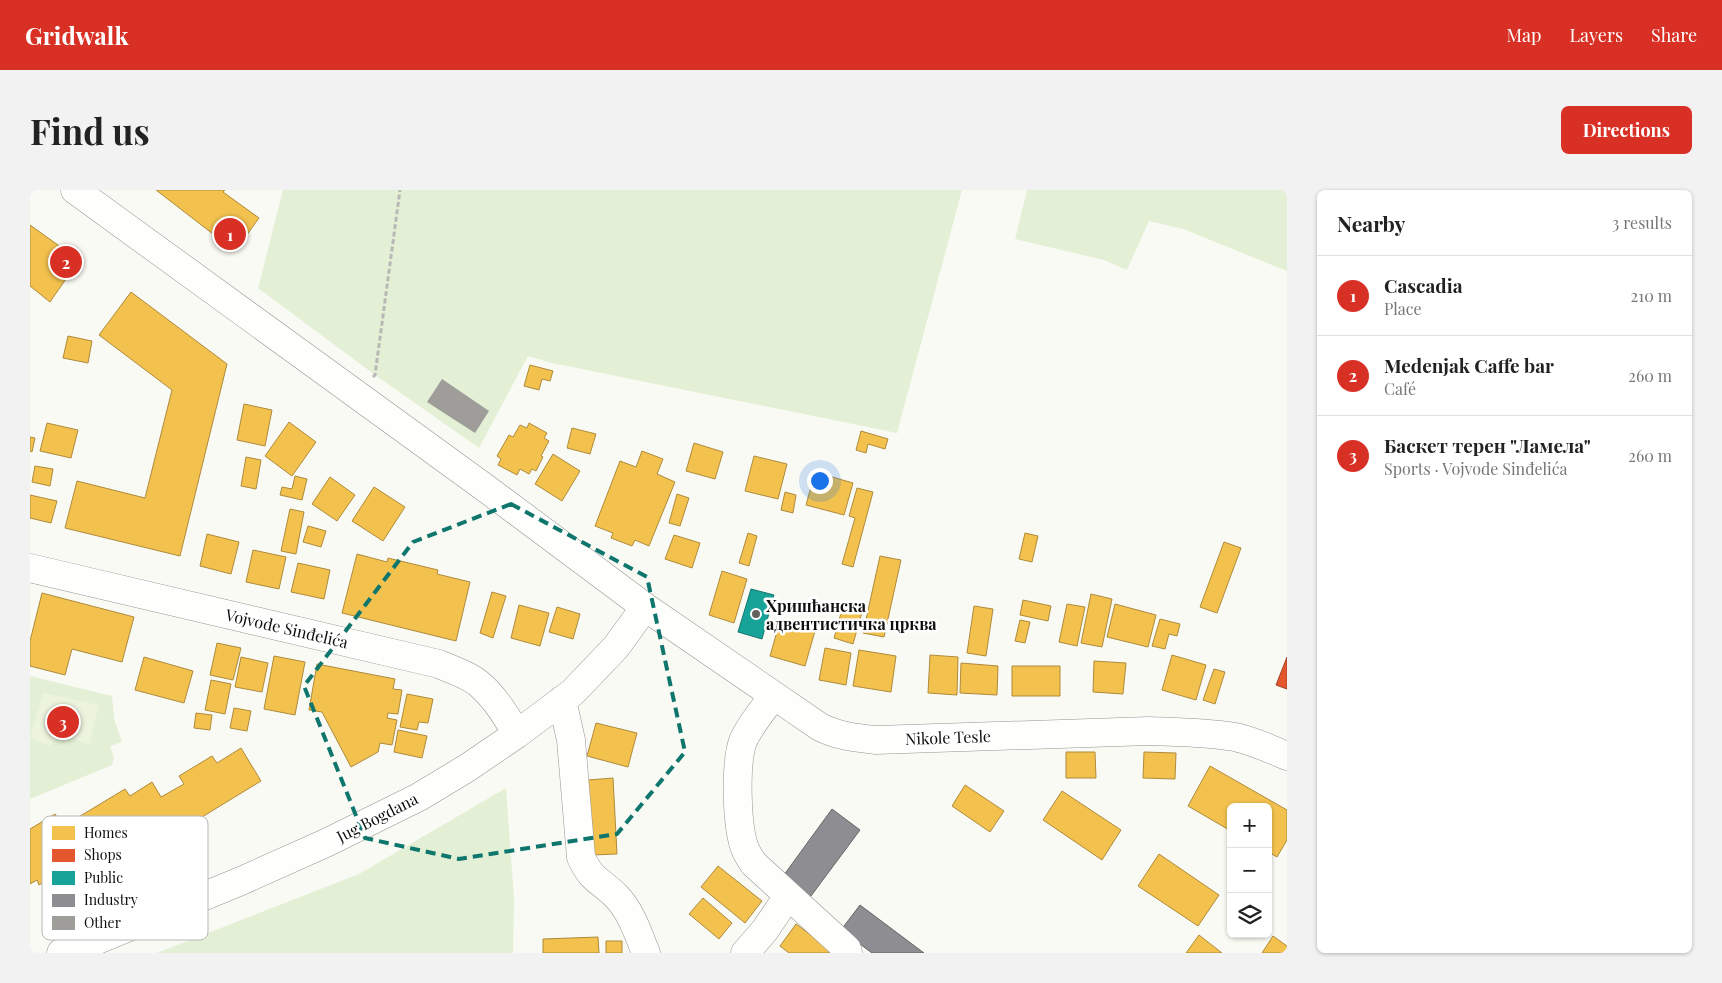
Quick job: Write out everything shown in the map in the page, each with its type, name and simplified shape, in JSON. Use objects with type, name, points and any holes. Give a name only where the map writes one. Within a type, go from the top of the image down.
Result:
[{"type":"street","name":"Nikole Tesle","points":[[75,190],[492,493],[645,607],[773,696],[832,733],[853,738],[876,740],[1149,731],[1193,732],[1236,737],[1268,747],[1287,756]]},
{"type":"street","name":"Vojvode Sinđelića","points":[[30,568],[439,664],[469,677],[479,684],[497,702],[517,734]]},
{"type":"street","name":"Jug Bogdana","points":[[208,895],[363,825],[419,797],[459,773],[517,734],[573,692],[616,647],[645,607]]},
{"type":"street","points":[[773,696],[748,731],[740,752],[738,792],[740,825],[746,850],[754,864],[847,949],[848,953]]},
{"type":"street","points":[[562,700],[571,740],[582,857],[587,870],[595,880],[617,897],[630,914],[646,953]]},
{"type":"street","points":[[746,953],[765,930],[788,896]]},
{"type":"street","name":"Jug Bogdana","points":[[61,953],[97,940]]},
{"type":"path","points":[[371,380],[375,375],[400,190]]},
{"type":"highlighted area","points":[[511,504],[647,577],[685,752],[617,834],[459,859],[365,838],[304,686],[413,542]]},
{"type":"green space","points":[[283,190],[962,190],[897,433],[552,363],[528,356],[479,448],[375,375],[258,288]]},
{"type":"green space","points":[[1027,190],[1287,190],[1287,271],[1183,229],[1149,221],[1127,270],[1104,260],[1015,239]]},
{"type":"green space","points":[[30,676],[112,696],[114,719],[122,742],[110,746],[114,758],[112,765],[30,799]]},
{"type":"green space","points":[[43,693],[99,705],[89,745],[74,739],[63,738],[54,741],[50,746],[30,738]]},
{"type":"green space","points":[[506,788],[514,899],[513,953],[157,953],[190,940],[208,940],[208,933],[359,874]]},
{"type":"building: Homes","points":[[156,190],[225,190],[223,192],[259,218],[235,251]]},
{"type":"building: Homes","points":[[30,225],[79,260],[50,302],[30,286]]},
{"type":"building: Homes","points":[[131,292],[227,364],[180,556],[65,528],[77,481],[145,498],[172,390],[99,335]]},
{"type":"building: Homes","points":[[68,336],[92,341],[88,363],[63,358]]},
{"type":"building: Homes","points":[[530,365],[553,371],[550,381],[542,379],[539,390],[524,386]]},
{"type":"building: Homes","points":[[244,404],[272,410],[265,446],[237,440]]},
{"type":"building: Homes","points":[[289,422],[316,442],[292,476],[265,456]]},
{"type":"building: Homes","points":[[47,423],[78,430],[71,458],[40,451]]},
{"type":"building: Homes","points":[[529,423],[547,433],[544,438],[549,441],[536,471],[532,469],[529,474],[520,469],[517,475],[498,465],[501,459],[497,456],[509,435],[513,437],[520,425],[527,428]]},
{"type":"building: Homes","points":[[572,428],[596,434],[590,454],[567,448]]},
{"type":"building: Homes","points":[[861,431],[888,439],[885,449],[868,444],[866,453],[856,450]]},
{"type":"building: Homes","points":[[30,437],[35,438],[32,452],[30,451]]},
{"type":"building: Homes","points":[[694,443],[723,452],[715,479],[686,471]]},
{"type":"building: Homes","points":[[642,451],[663,459],[657,474],[675,482],[649,546],[635,540],[632,546],[611,538],[613,533],[595,526],[620,461],[636,467]]},
{"type":"building: Homes","points":[[553,454],[580,471],[562,501],[535,484]]},
{"type":"building: Homes","points":[[754,456],[787,464],[778,499],[745,491]]},
{"type":"building: Homes","points":[[246,457],[261,460],[256,489],[241,486]]},
{"type":"building: Homes","points":[[35,466],[53,469],[50,486],[32,482]]},
{"type":"building: Homes","points":[[815,472],[853,483],[844,515],[806,505]]},
{"type":"building: Homes","points":[[295,476],[307,479],[302,500],[280,495],[282,487],[292,489]]},
{"type":"building: Homes","points":[[330,477],[355,495],[337,521],[312,504]]},
{"type":"building: Homes","points":[[374,487],[405,507],[383,541],[352,521]]},
{"type":"building: Homes","points":[[857,488],[873,492],[853,567],[842,564],[855,518],[849,516]]},
{"type":"building: Homes","points":[[785,492],[796,495],[793,513],[781,510]]},
{"type":"building: Homes","points":[[677,494],[689,498],[680,526],[669,523]]},
{"type":"building: Homes","points":[[30,495],[57,501],[51,523],[30,518]]},
{"type":"building: Homes","points":[[290,509],[304,512],[296,554],[281,551]]},
{"type":"building: Homes","points":[[308,526],[326,531],[321,547],[303,542]]},
{"type":"building: Homes","points":[[748,533],[757,536],[749,566],[739,563]]},
{"type":"building: Homes","points":[[1025,533],[1038,536],[1032,562],[1019,559]]},
{"type":"building: Homes","points":[[207,534],[239,542],[231,574],[200,566]]},
{"type":"building: Homes","points":[[674,535],[700,543],[692,568],[665,559]]},
{"type":"building: Homes","points":[[1224,542],[1241,548],[1217,613],[1200,607]]},
{"type":"building: Homes","points":[[253,550],[286,557],[279,589],[246,582]]},
{"type":"building: Homes","points":[[357,554],[387,562],[388,558],[438,570],[437,574],[470,582],[456,641],[342,613]]},
{"type":"building: Homes","points":[[880,556],[901,560],[884,637],[863,633]]},
{"type":"building: Homes","points":[[298,563],[330,570],[324,599],[291,592]]},
{"type":"building: Homes","points":[[722,571],[747,579],[734,623],[709,615]]},
{"type":"building: Homes","points":[[492,592],[506,596],[493,638],[480,633]]},
{"type":"building: Homes","points":[[42,593],[134,617],[122,662],[72,649],[65,675],[30,666],[30,641]]},
{"type":"building: Homes","points":[[1091,594],[1112,599],[1102,647],[1081,643]]},
{"type":"building: Homes","points":[[1023,600],[1051,606],[1048,621],[1020,615]]},
{"type":"building: Homes","points":[[1067,604],[1085,607],[1077,646],[1059,642]]},
{"type":"building: Homes","points":[[1115,604],[1156,615],[1148,647],[1107,637]]},
{"type":"building: Homes","points":[[519,605],[549,613],[540,646],[511,638]]},
{"type":"building: Homes","points":[[843,606],[862,612],[853,644],[834,638]]},
{"type":"building: Homes","points":[[974,606],[993,609],[986,656],[967,653]]},
{"type":"building: Homes","points":[[557,607],[580,614],[573,639],[549,632]]},
{"type":"building: Homes","points":[[1160,619],[1180,624],[1177,636],[1169,634],[1165,649],[1152,646]]},
{"type":"building: Homes","points":[[1020,620],[1030,622],[1025,643],[1015,641]]},
{"type":"building: Homes","points":[[780,621],[815,631],[805,666],[770,656]]},
{"type":"building: Homes","points":[[217,643],[241,648],[233,680],[210,675]]},
{"type":"building: Homes","points":[[825,648],[851,653],[846,685],[819,680]]},
{"type":"building: Homes","points":[[859,650],[896,656],[891,692],[853,686]]},
{"type":"building: Homes","points":[[930,655],[958,657],[957,695],[928,693]]},
{"type":"building: Homes","points":[[1172,655],[1206,665],[1196,700],[1162,690]]},
{"type":"building: Homes","points":[[274,656],[305,662],[295,715],[264,709]]},
{"type":"building: Homes","points":[[144,657],[193,671],[184,703],[135,690]]},
{"type":"building: Homes","points":[[241,657],[268,663],[262,692],[235,687]]},
{"type":"building: Homes","points":[[1094,661],[1126,663],[1123,694],[1093,692]]},
{"type":"building: Homes","points":[[961,663],[998,666],[997,695],[960,693]]},
{"type":"building: Homes","points":[[317,664],[395,679],[393,689],[402,690],[398,714],[388,713],[387,718],[397,720],[392,745],[380,743],[378,752],[351,767],[322,712],[309,710]]},
{"type":"building: Homes","points":[[1012,666],[1060,666],[1060,696],[1012,696]]},
{"type":"building: Homes","points":[[1214,669],[1225,672],[1215,704],[1203,700]]},
{"type":"building: Homes","points":[[211,680],[231,684],[225,714],[205,710]]},
{"type":"building: Homes","points":[[407,694],[433,699],[428,723],[419,722],[417,730],[400,727]]},
{"type":"building: Homes","points":[[234,708],[251,711],[247,731],[230,728]]},
{"type":"building: Homes","points":[[196,713],[212,715],[210,730],[194,728]]},
{"type":"building: Homes","points":[[596,723],[637,733],[628,767],[587,756]]},
{"type":"building: Homes","points":[[398,730],[427,736],[422,758],[394,752]]},
{"type":"building: Homes","points":[[241,748],[261,781],[204,816],[80,816],[125,789],[130,796],[152,782],[161,797],[184,784],[179,776],[212,756],[217,763]]},
{"type":"building: Homes","points":[[1066,752],[1095,752],[1096,778],[1066,778]]},
{"type":"building: Homes","points":[[1144,752],[1176,753],[1175,779],[1143,778]]},
{"type":"building: Homes","points":[[1210,766],[1287,810],[1287,840],[1277,857],[1272,854],[1272,803],[1227,803],[1227,829],[1188,806]]},
{"type":"building: Homes","points":[[613,778],[617,854],[592,855],[588,780]]},
{"type":"building: Homes","points":[[965,785],[1004,811],[990,832],[952,806]]},
{"type":"building: Homes","points":[[1062,791],[1121,830],[1102,860],[1043,820]]},
{"type":"building: Homes","points":[[42,822],[42,883],[39,885],[37,880],[30,884],[30,829]]},
{"type":"building: Homes","points":[[1159,854],[1219,895],[1198,926],[1138,886]]},
{"type":"building: Homes","points":[[718,866],[762,901],[745,923],[701,887]]},
{"type":"building: Homes","points":[[703,898],[732,923],[719,939],[689,914]]},
{"type":"building: Homes","points":[[796,924],[835,953],[789,953],[780,946]]},
{"type":"building: Homes","points":[[1199,935],[1222,953],[1186,953]]},
{"type":"building: Homes","points":[[1273,936],[1287,946],[1287,953],[1262,953]]},
{"type":"building: Homes","points":[[598,937],[599,953],[543,953],[543,939]]},
{"type":"building: Homes","points":[[606,941],[622,941],[622,953],[606,953]]},
{"type":"building: Shops","points":[[1287,657],[1287,689],[1276,685]]},
{"type":"building: Public","name":"Хришћанска адвентистичка црква","points":[[751,589],[774,595],[762,639],[738,632]]},
{"type":"building: Industry","points":[[832,809],[860,830],[808,900],[781,879]]},
{"type":"building: Industry","points":[[860,905],[924,953],[872,953],[841,930]]},
{"type":"building: Other","points":[[442,379],[489,411],[475,433],[427,402]]},
{"type":"place","name":"Cascadia","points":[[230,234]]},
{"type":"place","name":"Medenjak Caffe bar","points":[[66,262]]},
{"type":"place","name":"Хришћанска адвентистичка црква","points":[[756,614]]},
{"type":"place","name":"Баскет терен \"Ламела\"","points":[[63,722]]}]
